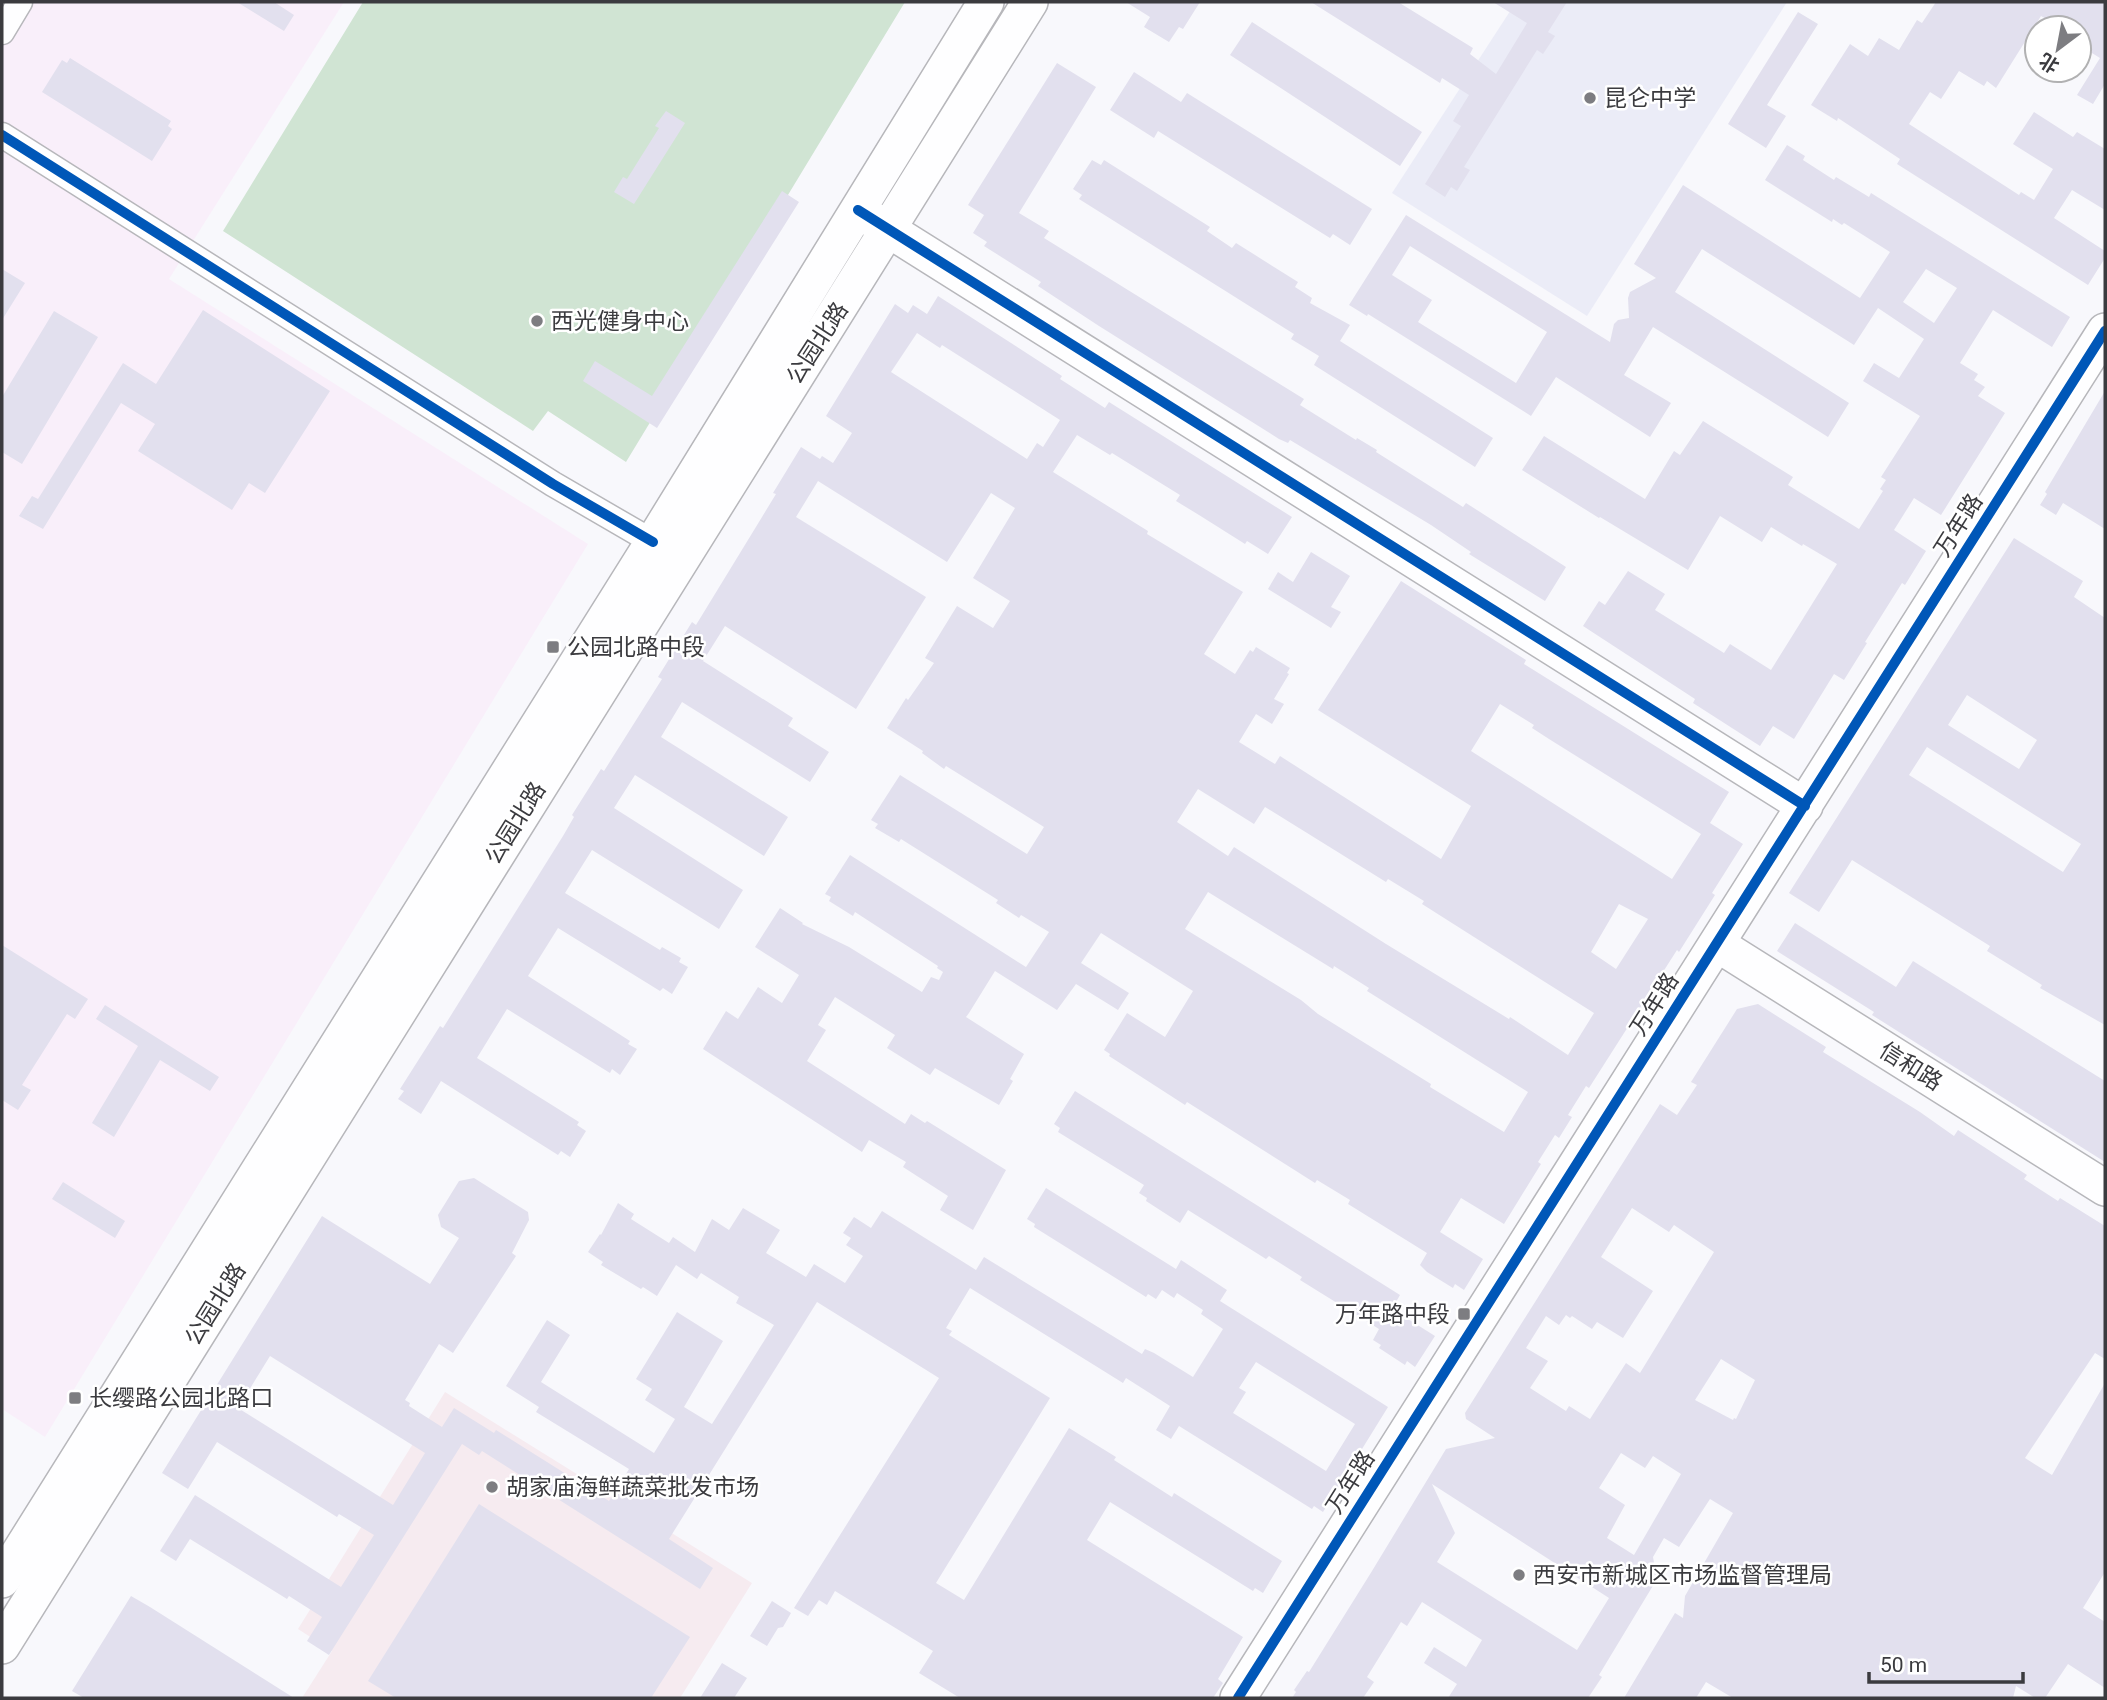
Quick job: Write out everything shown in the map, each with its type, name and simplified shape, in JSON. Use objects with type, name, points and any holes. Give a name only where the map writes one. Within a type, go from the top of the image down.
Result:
[{"type":"main road","name":"公园北路","points":[[2,1580],[653,542],[986,2]]},
{"type":"main road","name":"公园北路","points":[[2,1646],[1030,2]]},
{"type":"main road","points":[[858,210],[1805,806]]},
{"type":"main road","name":"万年路","points":[[1238,1698],[2105,331]]},
{"type":"main road","name":"信和路","points":[[1717,944],[2105,1188]]},
{"type":"street","points":[[2,32],[20,2]]},
{"type":"street","points":[[2,135],[553,484],[653,542]]},
{"type":"shaded area","points":[[2,2],[344,2],[169,279],[588,544],[45,1437],[2,1409]]},
{"type":"shaded area","name":"昆仑中学","points":[[1516,2],[1787,2],[1587,316],[1392,193]]},
{"type":"shaded area","name":"胡家庙海鲜蔬菜批发市场","points":[[445,1392],[752,1583],[680,1698],[302,1698],[332,1651],[298,1629]]},
{"type":"green space","name":"西光健身中心","points":[[363,2],[905,2],[626,462],[548,411],[533,431],[223,231]]},
{"type":"building","points":[[237,2],[274,2],[294,15],[284,31]]},
{"type":"building","points":[[1126,2],[1200,2],[1183,29],[1179,27],[1169,42],[1144,27],[1150,17]]},
{"type":"building","points":[[1311,2],[1398,2],[1473,48],[1470,54],[1496,74],[1527,23],[1493,2],[1567,2],[1548,32],[1555,36],[1543,54],[1537,50],[1464,167],[1470,170],[1457,191],[1451,187],[1445,197],[1425,184],[1461,126],[1453,121],[1469,95],[1442,78],[1440,83]]},
{"type":"building","points":[[1936,2],[2105,2],[2105,84],[2093,104],[2077,95],[2084,84],[2093,84],[2093,69],[2100,58],[2093,54],[2093,14],[2023,14],[2023,45],[1996,88],[1987,81],[1984,86],[1959,71],[1941,99],[1930,92],[1909,124],[2019,195],[2021,192],[2034,200],[2053,169],[2013,144],[2034,112],[2073,137],[2077,132],[2105,149],[2105,210],[2072,190],[2054,218],[2105,251],[2105,258],[2088,285],[1897,164],[1900,159],[1838,118],[1837,121],[1811,105],[1850,44],[1868,56],[1879,38],[1899,50],[1917,20],[1922,23]]},
{"type":"building","points":[[1798,12],[1818,24],[1767,105],[1786,116],[1766,148],[1728,124]]},
{"type":"building","points":[[1252,22],[1422,132],[1400,166],[1230,55]]},
{"type":"building","points":[[70,58],[171,121],[168,126],[172,129],[152,161],[42,92],[62,60],[67,63]]},
{"type":"building","points":[[1057,63],[1096,87],[1019,213],[1049,231],[1044,238],[1304,399],[1300,405],[1377,450],[1376,452],[1463,507],[1466,503],[1566,567],[1545,601],[1469,554],[1471,552],[1431,525],[1290,440],[1288,443],[1279,439],[1099,326],[1038,286],[1041,282],[984,246],[987,242],[973,233],[984,215],[968,205]]},
{"type":"building","points":[[1134,72],[1181,102],[1187,93],[1372,209],[1350,245],[1333,234],[1330,238],[1158,131],[1154,138],[1110,110]]},
{"type":"building","points":[[666,111],[685,123],[634,204],[614,192],[623,177],[627,179],[659,128],[655,126]]},
{"type":"building","points":[[1787,145],[1805,156],[1803,160],[1834,180],[1836,177],[1869,197],[1871,193],[2070,317],[2052,347],[1993,310],[1960,363],[1978,374],[1974,380],[1985,387],[1978,396],[2005,413],[1941,515],[1914,498],[1894,530],[1926,551],[1905,585],[1902,583],[1844,680],[1834,674],[1794,739],[1773,726],[1760,746],[1693,703],[1695,699],[1583,626],[1599,601],[1605,605],[1628,571],[1665,594],[1655,610],[1724,653],[1730,644],[1771,670],[1837,564],[1771,527],[1762,542],[1720,516],[1688,570],[1522,470],[1544,436],[1645,499],[1674,451],[1680,455],[1703,421],[1793,477],[1788,485],[1859,529],[1883,491],[1880,489],[1886,480],[1881,477],[1920,416],[1863,381],[1874,363],[1899,378],[1924,339],[1878,308],[1854,345],[1702,249],[1675,292],[1849,403],[1828,437],[1653,327],[1624,375],[1671,403],[1650,437],[1556,377],[1531,416],[1368,314],[1367,316],[1349,305],[1406,215],[1610,342],[1614,324],[1618,320],[1629,318],[1630,292],[1656,278],[1634,264],[1683,185],[1860,298],[1890,252],[1844,223],[1842,225],[1833,219],[1832,222],[1765,180]],"holes":[[[1410,246],[1547,332],[1516,383],[1418,322],[1432,300],[1392,275]],[[1926,269],[1957,288],[1934,323],[1903,302]]]},
{"type":"building","points":[[1092,160],[1101,165],[1104,160],[1210,227],[1207,231],[1232,248],[1236,243],[1298,282],[1295,287],[1312,298],[1310,303],[1350,325],[1340,341],[1493,438],[1475,467],[1314,365],[1319,356],[1291,339],[1294,334],[1079,199],[1082,195],[1073,189]]},
{"type":"building","points":[[782,191],[799,202],[657,428],[583,381],[595,361],[652,396]]},
{"type":"building","points":[[2,269],[25,283],[2,320]]},
{"type":"building","points":[[938,296],[1062,376],[1060,379],[1105,408],[1109,402],[1292,517],[1268,554],[1247,541],[1245,544],[1176,501],[1180,495],[1077,435],[1053,472],[1148,531],[1147,534],[1243,592],[1204,654],[1235,674],[1250,650],[1253,652],[1256,647],[1290,668],[1274,699],[1284,704],[1272,724],[1256,714],[1239,742],[1275,764],[1280,756],[1441,859],[1471,806],[1318,710],[1401,581],[1526,660],[1524,664],[1729,792],[1710,823],[1743,844],[1679,952],[1677,950],[1589,1088],[1586,1086],[1568,1115],[1572,1117],[1559,1138],[1555,1135],[1538,1162],[1541,1164],[1504,1224],[1461,1198],[1440,1232],[1483,1259],[1464,1290],[1455,1284],[1453,1288],[1427,1272],[1420,1265],[1427,1253],[1348,1204],[1350,1200],[1317,1180],[1315,1183],[1109,1056],[1104,1050],[1127,1013],[1165,1037],[1193,991],[1101,933],[1081,963],[1129,993],[1118,1010],[1076,984],[1057,1010],[995,971],[966,1017],[1024,1054],[999,1105],[935,1068],[930,1075],[887,1048],[895,1035],[835,997],[818,1025],[826,1030],[807,1061],[905,1124],[911,1114],[925,1123],[927,1121],[1006,1170],[973,1230],[940,1210],[948,1196],[903,1167],[906,1162],[869,1140],[862,1152],[703,1049],[726,1011],[738,1019],[758,987],[782,1003],[799,975],[755,947],[780,908],[802,924],[849,947],[922,992],[931,977],[939,980],[943,972],[938,966],[855,912],[853,916],[829,901],[831,897],[825,894],[850,855],[1026,967],[1049,932],[1021,915],[1019,918],[996,903],[998,900],[901,839],[899,842],[875,828],[878,824],[871,820],[900,775],[1027,854],[1044,827],[946,766],[944,769],[922,753],[923,751],[887,728],[906,698],[908,700],[934,663],[925,658],[957,606],[993,628],[1010,601],[973,578],[1015,508],[991,493],[947,562],[818,481],[796,517],[926,597],[856,709],[725,626],[703,661],[793,718],[788,726],[829,752],[810,782],[682,702],[661,737],[788,817],[764,856],[635,775],[614,808],[743,890],[719,929],[592,850],[565,893],[660,950],[662,947],[681,958],[679,962],[688,967],[672,994],[663,988],[660,991],[558,928],[528,976],[630,1041],[628,1044],[637,1049],[620,1075],[612,1069],[610,1073],[507,1009],[477,1058],[579,1122],[577,1125],[586,1131],[570,1157],[561,1151],[558,1155],[441,1081],[421,1114],[398,1099],[404,1091],[400,1089],[440,1026],[443,1028],[563,836],[574,817],[572,815],[601,769],[604,771],[662,679],[658,677],[692,622],[696,625],[776,494],[773,493],[801,447],[820,459],[822,456],[833,463],[852,433],[826,416],[895,304],[908,313],[913,305],[927,314]],"holes":[[[917,333],[940,348],[942,345],[1060,420],[1043,447],[1037,443],[1027,459],[891,372]],[[1500,704],[1534,725],[1532,728],[1549,739],[1701,834],[1672,879],[1471,751]],[[1198,789],[1254,824],[1265,807],[1386,882],[1388,879],[1424,901],[1422,904],[1594,1013],[1568,1055],[1234,847],[1228,856],[1177,822]],[[1208,892],[1333,969],[1334,966],[1369,988],[1367,991],[1528,1092],[1504,1132],[1430,1087],[1431,1084],[1318,1014],[1301,1000],[1185,929]],[[1619,904],[1648,919],[1616,969],[1591,952]]]},
{"type":"building","points":[[203,310],[330,391],[265,493],[249,483],[232,510],[138,451],[155,424],[121,403],[43,529],[19,516],[32,496],[38,499],[123,363],[156,384]]},
{"type":"building","points":[[54,311],[98,337],[22,464],[2,452],[2,397]]},
{"type":"building","points":[[2105,391],[2105,529],[2063,503],[2056,515],[2040,505]]},
{"type":"building","points":[[2014,538],[2083,581],[2074,597],[2105,618],[2105,1025],[2040,988],[2042,985],[1987,951],[1990,946],[1852,860],[1819,912],[1789,893]],"holes":[[[1967,695],[2037,740],[2019,769],[1948,725]],[[1927,747],[2081,844],[2063,872],[1909,775]]]},
{"type":"building","points":[[1311,552],[1350,576],[1331,607],[1341,612],[1331,628],[1268,589],[1278,572],[1293,582]]},
{"type":"building","points":[[1795,923],[1896,987],[1913,961],[2105,1081],[2105,1162],[1872,1015],[1874,1012],[1777,951]]},
{"type":"building","points":[[2,945],[88,999],[75,1019],[67,1014],[22,1085],[31,1090],[18,1110],[2,1100]]},
{"type":"building","points":[[1758,1004],[1826,1047],[1823,1052],[1954,1136],[1958,1130],[2027,1175],[2024,1179],[2105,1226],[2105,1359],[2095,1353],[2025,1458],[2052,1475],[2105,1383],[2105,1572],[2083,1608],[2105,1622],[2105,1688],[2068,1664],[2045,1698],[2035,1698],[2016,1686],[2013,1698],[1733,1698],[1706,1682],[1696,1698],[1624,1698],[1675,1613],[1683,1618],[1685,1596],[1733,1513],[1710,1499],[1679,1547],[1664,1538],[1653,1557],[1657,1579],[1588,1698],[1448,1698],[1457,1684],[1424,1663],[1434,1647],[1466,1667],[1482,1640],[1422,1602],[1407,1626],[1401,1622],[1367,1677],[1374,1682],[1363,1698],[1292,1698],[1296,1692],[1294,1690],[1307,1671],[1309,1672],[1446,1449],[1495,1438],[1466,1419],[1465,1413],[1660,1104],[1677,1115],[1697,1085],[1691,1082],[1737,1009]],"holes":[[[1632,1208],[1669,1232],[1674,1225],[1714,1252],[1640,1373],[1626,1363],[1590,1419],[1569,1406],[1566,1411],[1530,1388],[1548,1361],[1526,1348],[1546,1316],[1559,1325],[1566,1315],[1570,1318],[1572,1316],[1592,1329],[1597,1322],[1623,1338],[1653,1291],[1601,1257]],[[1721,1359],[1755,1380],[1736,1419],[1733,1420],[1695,1400]],[[1621,1453],[1645,1468],[1653,1456],[1681,1474],[1634,1555],[1607,1538],[1625,1505],[1599,1488]],[[1432,1484],[1609,1598],[1577,1650],[1437,1562],[1455,1533]]]},
{"type":"building","points":[[105,1005],[219,1077],[210,1091],[160,1060],[114,1137],[92,1123],[138,1046],[96,1019]]},
{"type":"building","points":[[1075,1091],[1400,1295],[1392,1309],[1435,1336],[1415,1367],[1407,1361],[1405,1365],[1379,1348],[1381,1345],[1373,1340],[1379,1329],[1300,1280],[1302,1277],[1269,1256],[1266,1259],[1188,1210],[1180,1223],[1146,1201],[1147,1198],[1139,1193],[1144,1185],[1058,1132],[1060,1128],[1054,1124]]},
{"type":"building","points":[[474,1178],[528,1212],[529,1220],[512,1253],[516,1256],[453,1353],[439,1344],[405,1400],[410,1403],[409,1406],[442,1427],[454,1408],[494,1433],[496,1430],[609,1501],[629,1469],[536,1412],[539,1407],[506,1386],[547,1320],[570,1335],[541,1382],[654,1453],[675,1419],[645,1400],[652,1389],[636,1379],[677,1312],[723,1341],[684,1407],[712,1424],[774,1325],[736,1303],[739,1297],[701,1273],[697,1279],[676,1265],[657,1296],[601,1265],[603,1262],[588,1252],[601,1235],[618,1203],[634,1214],[631,1219],[669,1243],[673,1237],[695,1252],[712,1219],[729,1230],[743,1208],[780,1230],[766,1253],[806,1277],[814,1264],[845,1283],[863,1256],[846,1245],[851,1238],[843,1233],[854,1217],[871,1228],[882,1211],[976,1270],[984,1257],[1142,1354],[1145,1349],[1154,1353],[1193,1377],[1223,1329],[1201,1314],[1203,1310],[1177,1293],[1174,1298],[1162,1290],[1156,1299],[1148,1294],[1146,1297],[1034,1227],[1035,1224],[1027,1219],[1046,1188],[1176,1269],[1181,1260],[1227,1290],[1220,1301],[1388,1407],[1323,1512],[1314,1506],[1312,1509],[1179,1426],[1171,1439],[1156,1430],[1170,1406],[1126,1378],[1123,1383],[970,1288],[946,1328],[952,1331],[949,1335],[1050,1398],[936,1583],[964,1600],[1069,1428],[1172,1497],[1174,1493],[1282,1561],[1263,1593],[1255,1588],[1253,1591],[1110,1502],[1087,1540],[1243,1637],[1218,1679],[1223,1683],[1213,1698],[960,1698],[919,1673],[933,1651],[835,1591],[827,1605],[819,1600],[808,1616],[794,1608],[939,1378],[817,1302],[669,1539],[713,1568],[700,1589],[482,1451],[479,1455],[462,1444],[329,1655],[307,1641],[322,1617],[289,1596],[287,1599],[190,1539],[176,1561],[160,1551],[195,1495],[341,1587],[374,1535],[339,1514],[337,1517],[217,1442],[188,1489],[162,1473],[322,1216],[430,1284],[459,1238],[441,1227],[438,1215],[459,1181]],"holes":[[[270,1356],[425,1453],[393,1505],[238,1408]],[[1256,1362],[1355,1424],[1326,1471],[1233,1413],[1246,1392],[1239,1388]]]},
{"type":"building","points":[[63,1182],[125,1221],[115,1238],[52,1199]]},
{"type":"building","points":[[479,1504],[690,1637],[651,1698],[396,1698],[368,1681]]},
{"type":"building","points":[[131,1596],[294,1698],[84,1698],[72,1691]]},
{"type":"building","points":[[772,1601],[791,1613],[767,1646],[750,1636]]},
{"type":"building","points":[[722,1663],[747,1678],[734,1698],[700,1698]]},
{"type":"cycle path","points":[[2,135],[553,484],[653,542]]},
{"type":"cycle path","points":[[858,210],[1805,806]]},
{"type":"cycle path","points":[[1238,1698],[2105,331]]},
{"type":"place","name":"昆仑中学","points":[[1590,98]]},
{"type":"place","name":"西光健身中心","points":[[537,321]]},
{"type":"place","name":"公园北路中段","points":[[553,647]]},
{"type":"place","name":"万年路中段","points":[[1464,1314]]},
{"type":"place","name":"长缨路公园北路口","points":[[75,1398]]},
{"type":"place","name":"胡家庙海鲜蔬菜批发市场","points":[[492,1487]]},
{"type":"place","name":"西安市新城区市场监督管理局","points":[[1519,1575]]}]
